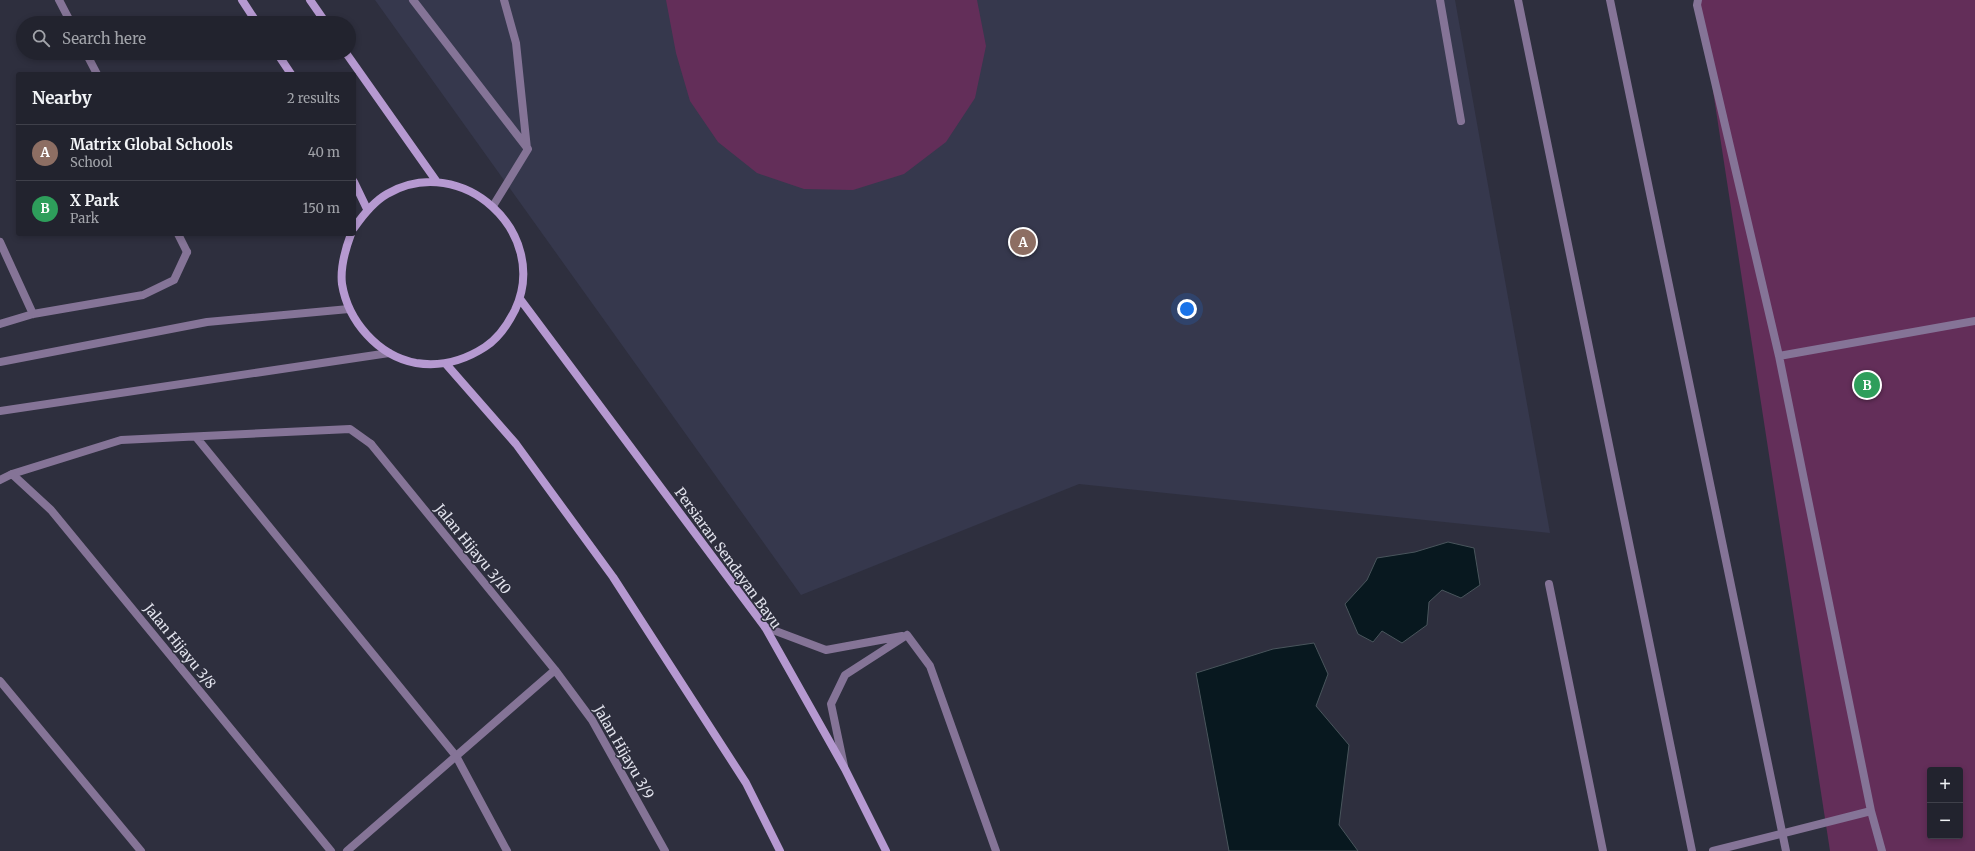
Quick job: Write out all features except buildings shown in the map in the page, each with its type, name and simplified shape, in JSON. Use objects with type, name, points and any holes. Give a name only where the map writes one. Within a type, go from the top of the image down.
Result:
[{"type":"street","points":[[59,0],[67,16]]},
{"type":"street","points":[[242,0],[252,16]]},
{"type":"street","points":[[310,0],[321,16]]},
{"type":"street","points":[[413,0],[528,149]]},
{"type":"street","points":[[493,206],[528,149],[516,43],[504,0]]},
{"type":"street","points":[[1440,0],[1461,122]]},
{"type":"street","points":[[1518,0],[1692,851]]},
{"type":"street","points":[[1610,0],[1786,851]]},
{"type":"street","points":[[1698,0],[1697,5],[1779,356],[1871,811],[1882,851]]},
{"type":"street","points":[[90,60],[96,72]]},
{"type":"street","points":[[282,60],[290,72]]},
{"type":"street","points":[[351,60],[437,182]]},
{"type":"street","points":[[350,236],[343,256],[342,283],[349,309],[366,334],[389,353],[416,363],[446,364],[470,356],[492,342],[509,323],[520,299],[523,274],[520,249],[510,225],[493,206],[476,194],[464,189],[437,182],[411,185],[388,194],[367,209],[356,225]]},
{"type":"street","points":[[356,186],[367,209]]},
{"type":"street","points":[[0,324],[33,314],[143,295],[174,280],[187,252],[179,236]]},
{"type":"street","points":[[0,242],[33,314]]},
{"type":"street","name":"Persiaran Sendayan Bayu","points":[[520,299],[765,627],[845,769],[886,851]]},
{"type":"street","points":[[0,362],[207,322],[349,309]]},
{"type":"street","points":[[1779,356],[1975,321]]},
{"type":"street","points":[[0,411],[389,353]]},
{"type":"street","points":[[446,364],[516,444],[613,577],[746,783],[780,851]]},
{"type":"street","name":"Jalan Hijayu 3/10","points":[[12,474],[121,440],[350,429],[371,444],[554,670]]},
{"type":"street","points":[[196,437],[456,756],[507,851]]},
{"type":"street","points":[[0,480],[12,474]]},
{"type":"street","name":"Jalan Hijayu 3/8","points":[[12,474],[51,510],[331,851]]},
{"type":"street","points":[[1549,584],[1603,851]]},
{"type":"street","points":[[765,627],[826,650],[907,635]]},
{"type":"street","points":[[845,769],[831,704],[846,675],[907,635]]},
{"type":"street","points":[[907,635],[930,666],[996,851]]},
{"type":"street","points":[[347,851],[554,670]]},
{"type":"street","name":"Jalan Hijayu 3/9","points":[[554,670],[592,720],[665,851]]},
{"type":"street","points":[[0,681],[140,851]]},
{"type":"street","points":[[1713,851],[1871,811]]},
{"type":"shaded area","points":[[375,0],[1455,0],[1550,533],[1079,484],[801,595]]},
{"type":"shaded area","points":[[666,0],[977,0],[986,46],[975,98],[946,142],[904,174],[853,190],[804,189],[757,173],[718,142],[690,101],[676,53]]},
{"type":"shaded area","points":[[1699,0],[1975,0],[1975,851],[1830,851]]},
{"type":"shaded area","points":[[1448,542],[1474,548],[1480,585],[1461,598],[1442,590],[1429,602],[1427,625],[1402,643],[1382,631],[1373,642],[1358,634],[1345,604],[1367,580],[1377,558],[1415,552]]},
{"type":"shaded area","points":[[1314,643],[1328,674],[1316,706],[1349,745],[1339,825],[1358,851],[1229,851],[1196,673],[1273,649]]},
{"type":"place","name":"Matrix Global Schools","points":[[1023,242]]},
{"type":"place","name":"X Park","points":[[1867,385]]}]
